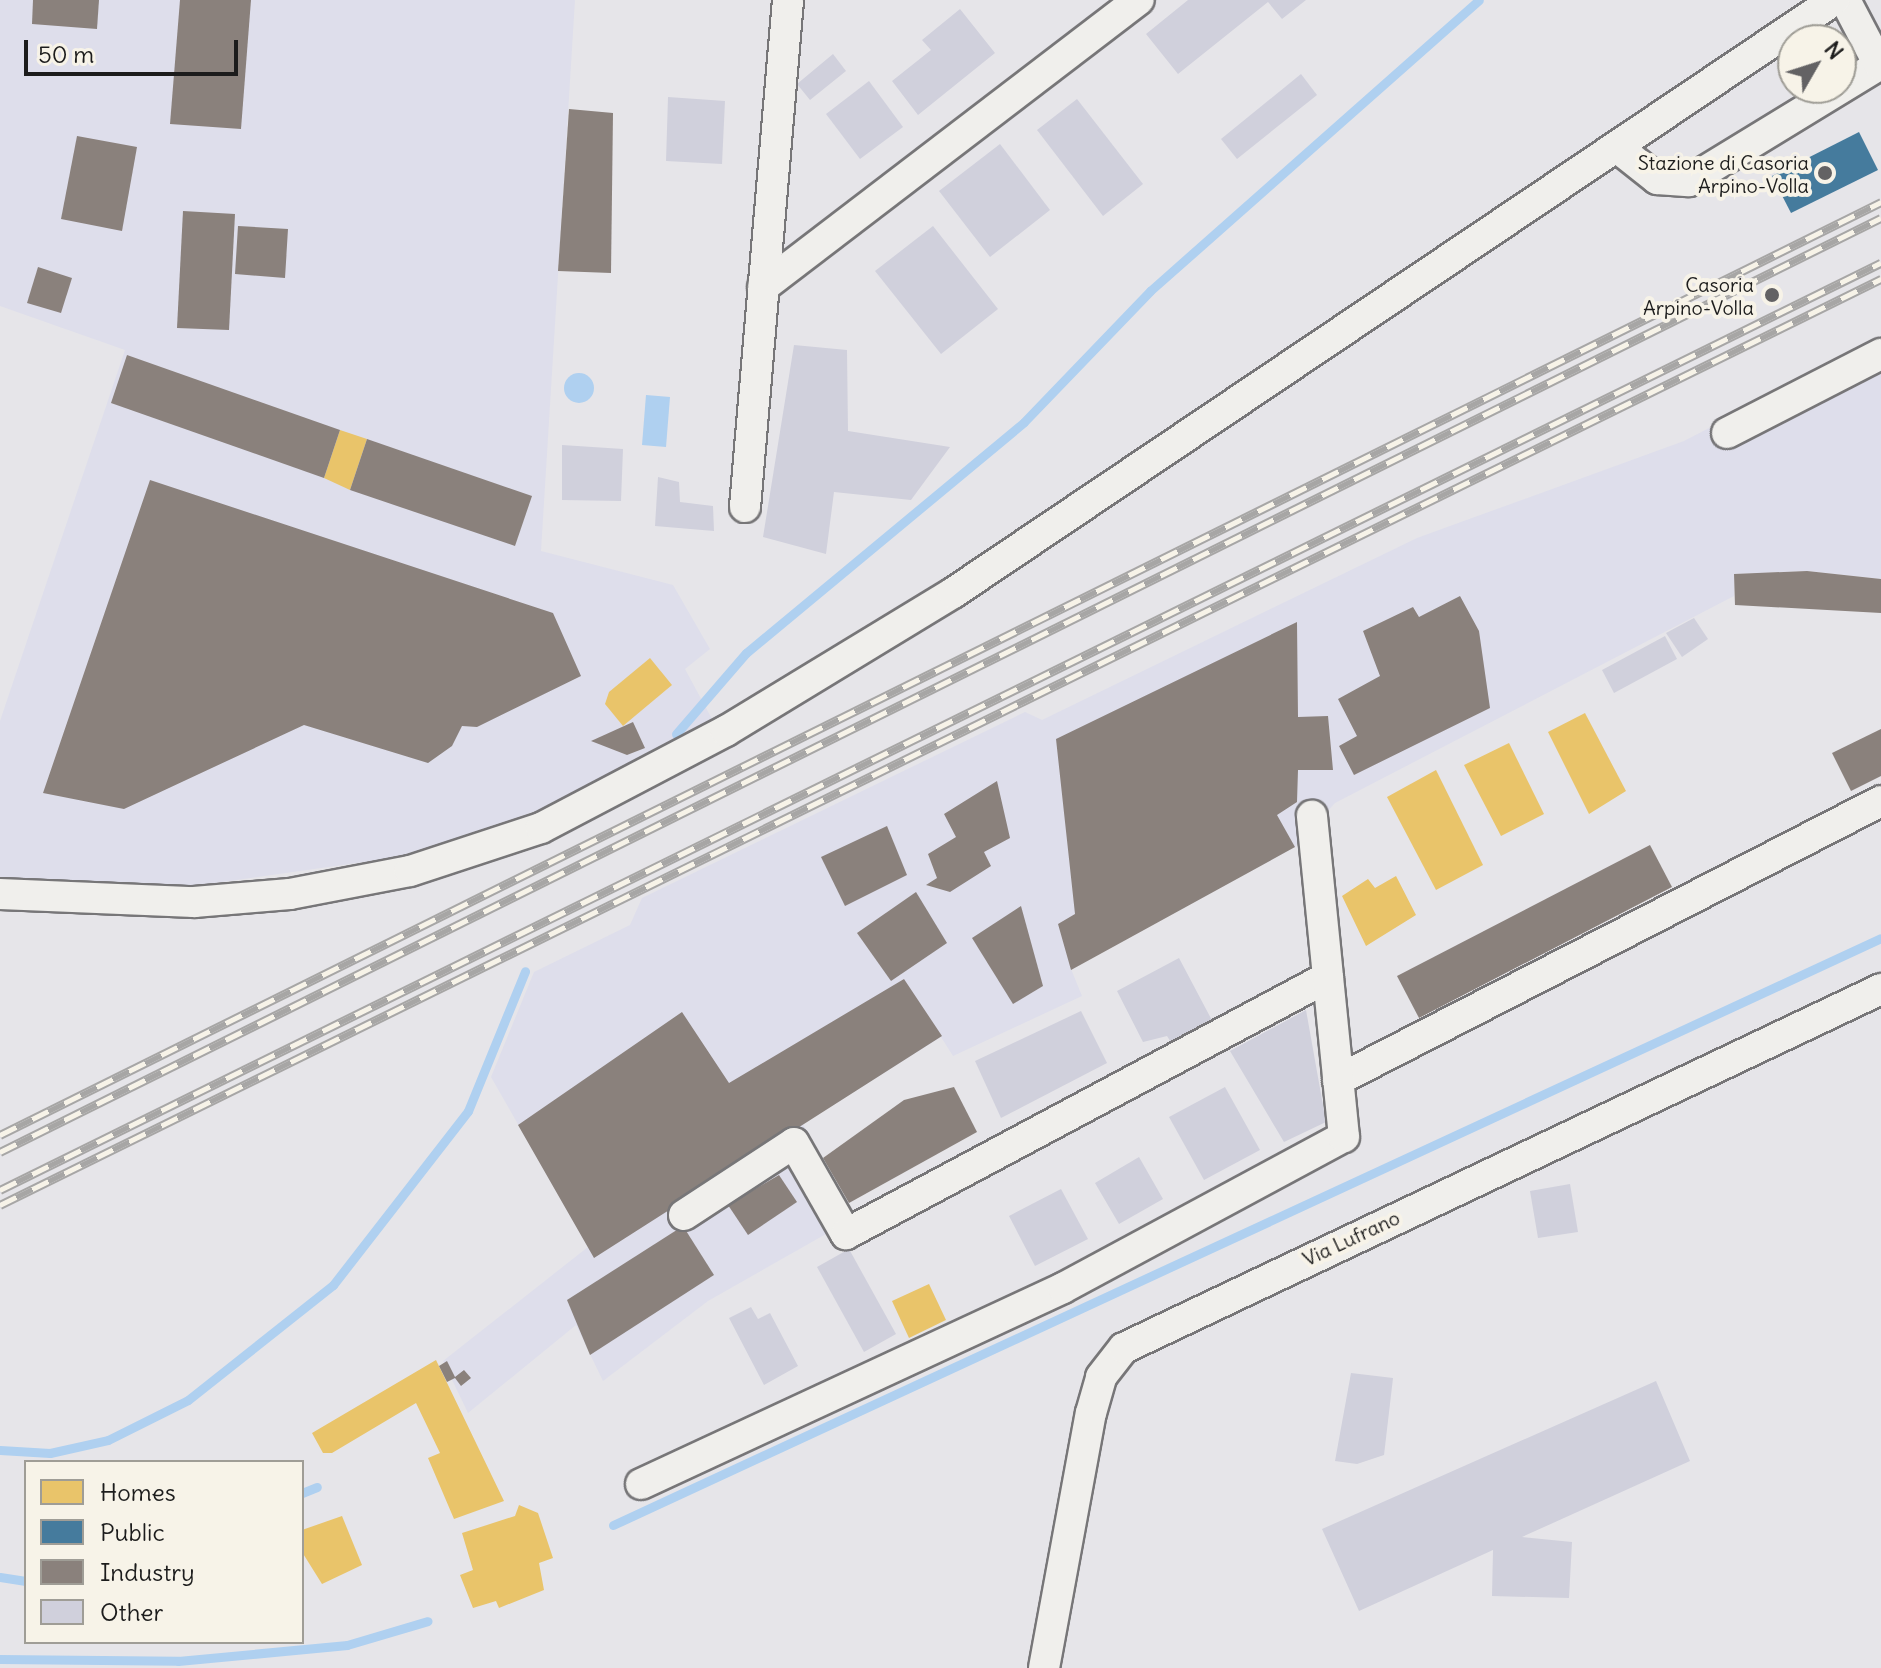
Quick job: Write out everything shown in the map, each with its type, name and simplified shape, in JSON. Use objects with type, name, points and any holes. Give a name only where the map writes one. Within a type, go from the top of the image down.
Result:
[{"type":"street","points":[[745,507],[788,0]]},
{"type":"street","points":[[763,287],[1139,0]]},
{"type":"street","points":[[0,894],[194,902],[290,894],[410,871],[541,828],[726,731],[953,593],[1834,0]]},
{"type":"street","points":[[1618,148],[1657,179],[1689,181],[1879,65],[1845,0]]},
{"type":"street","points":[[1727,433],[1881,354]]},
{"type":"street","points":[[1338,1080],[1881,801]]},
{"type":"street","points":[[641,1484],[1063,1288],[1344,1137],[1312,816]]},
{"type":"street","points":[[684,1215],[794,1143],[846,1234],[1328,977]]},
{"type":"street","name":"Via Lufrano","points":[[1044,1668],[1091,1413],[1101,1377],[1124,1348],[1881,989]]},
{"type":"shaded area","points":[[0,0],[575,0],[541,551],[673,585],[710,649],[685,669],[712,719],[539,810],[399,857],[194,886],[0,879],[0,721],[125,350],[0,306]]},
{"type":"shaded area","points":[[1881,339],[1881,579],[1807,571],[1735,574],[1734,596],[1335,803],[1295,847],[1071,969],[1082,996],[953,1056],[941,1037],[803,1124],[856,1217],[708,1301],[603,1381],[576,1325],[468,1413],[443,1361],[588,1247],[491,1077],[534,972],[630,925],[642,898],[1025,712],[1042,720],[1417,538],[1684,441]]},
{"type":"water","points":[[579,373],[585,374],[593,382],[593,394],[585,402],[579,403],[573,402],[565,394],[564,388],[565,382],[573,374]]},
{"type":"water","points":[[646,395],[670,397],[666,447],[642,445]]},
{"type":"building: Homes","points":[[340,430],[367,439],[350,490],[324,478]]},
{"type":"building: Homes","points":[[650,658],[672,685],[623,726],[605,704],[609,692]]},
{"type":"building: Homes","points":[[1585,713],[1626,791],[1589,814],[1548,732]]},
{"type":"building: Homes","points":[[1509,743],[1544,814],[1501,836],[1464,765]]},
{"type":"building: Homes","points":[[1436,770],[1483,865],[1436,890],[1387,797]]},
{"type":"building: Homes","points":[[1396,876],[1416,915],[1366,946],[1342,896],[1368,879],[1375,888]]},
{"type":"building: Homes","points":[[929,1284],[946,1320],[909,1338],[892,1301]]},
{"type":"building: Homes","points":[[436,1360],[504,1501],[454,1519],[428,1458],[440,1453],[416,1403],[332,1453],[323,1453],[312,1433]]},
{"type":"building: Homes","points":[[519,1505],[538,1513],[553,1558],[539,1563],[544,1590],[499,1608],[496,1601],[473,1608],[460,1575],[473,1570],[462,1533],[515,1516]]},
{"type":"building: Homes","points":[[342,1516],[362,1565],[322,1584],[304,1555],[304,1529]]},
{"type":"building: Public","name":"Stazione di Casoria Arpino-Volla","points":[[1859,132],[1878,170],[1791,213],[1772,176]]},
{"type":"building: Industry","points":[[33,0],[99,0],[97,29],[32,24]]},
{"type":"building: Industry","points":[[180,0],[251,0],[241,129],[170,124]]},
{"type":"building: Industry","points":[[569,109],[613,113],[611,273],[558,271]]},
{"type":"building: Industry","points":[[77,136],[137,147],[122,231],[61,219]]},
{"type":"building: Industry","points":[[183,211],[235,214],[229,330],[177,328]]},
{"type":"building: Industry","points":[[238,226],[288,229],[285,278],[235,274]]},
{"type":"building: Industry","points":[[38,267],[72,278],[61,313],[27,303]]},
{"type":"building: Industry","points":[[127,355],[340,430],[324,478],[111,403]]},
{"type":"building: Industry","points":[[367,439],[532,496],[515,546],[350,490]]},
{"type":"building: Industry","points":[[150,480],[553,613],[581,676],[477,727],[462,726],[452,746],[428,763],[304,725],[124,809],[43,793]]},
{"type":"building: Industry","points":[[1807,571],[1881,579],[1881,613],[1735,605],[1734,574]]},
{"type":"building: Industry","points":[[1460,596],[1479,631],[1490,708],[1354,775],[1339,746],[1357,736],[1338,699],[1380,676],[1363,631],[1413,607],[1419,617]]},
{"type":"building: Industry","points":[[1297,622],[1298,717],[1328,716],[1333,770],[1298,770],[1297,802],[1277,815],[1295,847],[1071,970],[1058,924],[1075,914],[1056,739]]},
{"type":"building: Industry","points":[[633,722],[645,748],[627,755],[591,741]]},
{"type":"building: Industry","points":[[1881,729],[1881,776],[1851,791],[1832,753]]},
{"type":"building: Industry","points":[[997,781],[1010,838],[984,852],[991,866],[950,892],[926,885],[937,878],[928,854],[956,837],[944,814]]},
{"type":"building: Industry","points":[[887,826],[907,875],[845,906],[821,857]]},
{"type":"building: Industry","points":[[1650,845],[1672,887],[1419,1018],[1397,976]]},
{"type":"building: Industry","points":[[916,892],[947,943],[891,981],[857,933]]},
{"type":"building: Industry","points":[[1021,906],[1043,986],[1013,1004],[972,938]]},
{"type":"building: Industry","points":[[904,979],[942,1036],[594,1258],[518,1125],[682,1012],[729,1083]]},
{"type":"building: Industry","points":[[954,1087],[977,1132],[849,1203],[823,1158],[904,1100]]},
{"type":"building: Industry","points":[[779,1175],[797,1202],[748,1235],[728,1205]]},
{"type":"building: Industry","points":[[683,1226],[714,1275],[590,1355],[567,1300]]},
{"type":"building: Industry","points":[[447,1361],[455,1377],[464,1370],[471,1378],[461,1386],[455,1378],[447,1382],[439,1366]]},
{"type":"building: Other","points":[[1188,0],[1306,0],[1282,19],[1268,2],[1178,74],[1146,34]]},
{"type":"building: Other","points":[[960,9],[995,53],[918,115],[892,81],[931,50],[922,40]]},
{"type":"building: Other","points":[[833,54],[846,71],[810,100],[797,84]]},
{"type":"building: Other","points":[[1301,74],[1317,95],[1237,159],[1221,139]]},
{"type":"building: Other","points":[[869,81],[903,127],[860,159],[826,114]]},
{"type":"building: Other","points":[[668,97],[725,101],[722,164],[666,161]]},
{"type":"building: Other","points":[[1077,99],[1143,184],[1103,216],[1037,130]]},
{"type":"building: Other","points":[[1000,144],[1050,210],[990,257],[939,191]]},
{"type":"building: Other","points":[[933,226],[998,309],[941,354],[875,271]]},
{"type":"building: Other","points":[[794,345],[847,350],[848,431],[950,447],[911,500],[834,492],[826,554],[763,537]]},
{"type":"building: Other","points":[[562,445],[623,449],[621,501],[562,500]]},
{"type":"building: Other","points":[[658,477],[679,482],[680,502],[713,506],[714,531],[655,526]]},
{"type":"building: Other","points":[[1694,618],[1708,639],[1682,657],[1666,633]]},
{"type":"building: Other","points":[[1665,636],[1677,659],[1614,693],[1602,670]]},
{"type":"building: Other","points":[[1179,958],[1215,1026],[1174,1047],[1167,1036],[1143,1042],[1117,991]]},
{"type":"building: Other","points":[[1306,1010],[1326,1122],[1284,1142],[1230,1051]]},
{"type":"building: Other","points":[[1081,1011],[1107,1063],[1001,1118],[975,1061]]},
{"type":"building: Other","points":[[1225,1087],[1260,1150],[1204,1180],[1169,1117]]},
{"type":"building: Other","points":[[1139,1157],[1163,1199],[1119,1224],[1095,1183]]},
{"type":"building: Other","points":[[1570,1184],[1578,1232],[1538,1238],[1530,1191]]},
{"type":"building: Other","points":[[1061,1189],[1088,1239],[1035,1266],[1009,1216]]},
{"type":"building: Other","points":[[849,1249],[896,1334],[864,1352],[817,1267]]},
{"type":"building: Other","points":[[751,1307],[758,1319],[770,1313],[798,1366],[764,1385],[729,1318]]},
{"type":"building: Other","points":[[1351,1373],[1393,1378],[1384,1455],[1357,1464],[1335,1461]]},
{"type":"building: Other","points":[[1656,1381],[1690,1461],[1522,1537],[1572,1542],[1569,1598],[1492,1596],[1493,1550],[1359,1611],[1322,1529]]},
{"type":"waterway","points":[[676,734],[746,653],[1024,422],[1150,291],[1479,0]]},
{"type":"waterway","points":[[613,1525],[1881,938]]},
{"type":"waterway","points":[[0,1450],[50,1453],[108,1440],[188,1400],[333,1285],[468,1111],[525,971]]},
{"type":"waterway","points":[[304,1492],[317,1487]]},
{"type":"waterway","points":[[0,1577],[24,1581]]},
{"type":"waterway","points":[[0,1659],[178,1661],[347,1645],[428,1621]]},
{"type":"railway","points":[[0,1135],[1881,202]]},
{"type":"railway","points":[[0,1152],[1881,218]]},
{"type":"railway","points":[[0,1190],[1881,263]]},
{"type":"railway","points":[[0,1205],[1881,279]]},
{"type":"place","name":"Stazione di Casoria Arpino-Volla","points":[[1825,173]]},
{"type":"place","name":"Casoria Arpino-Volla","points":[[1772,295]]}]
